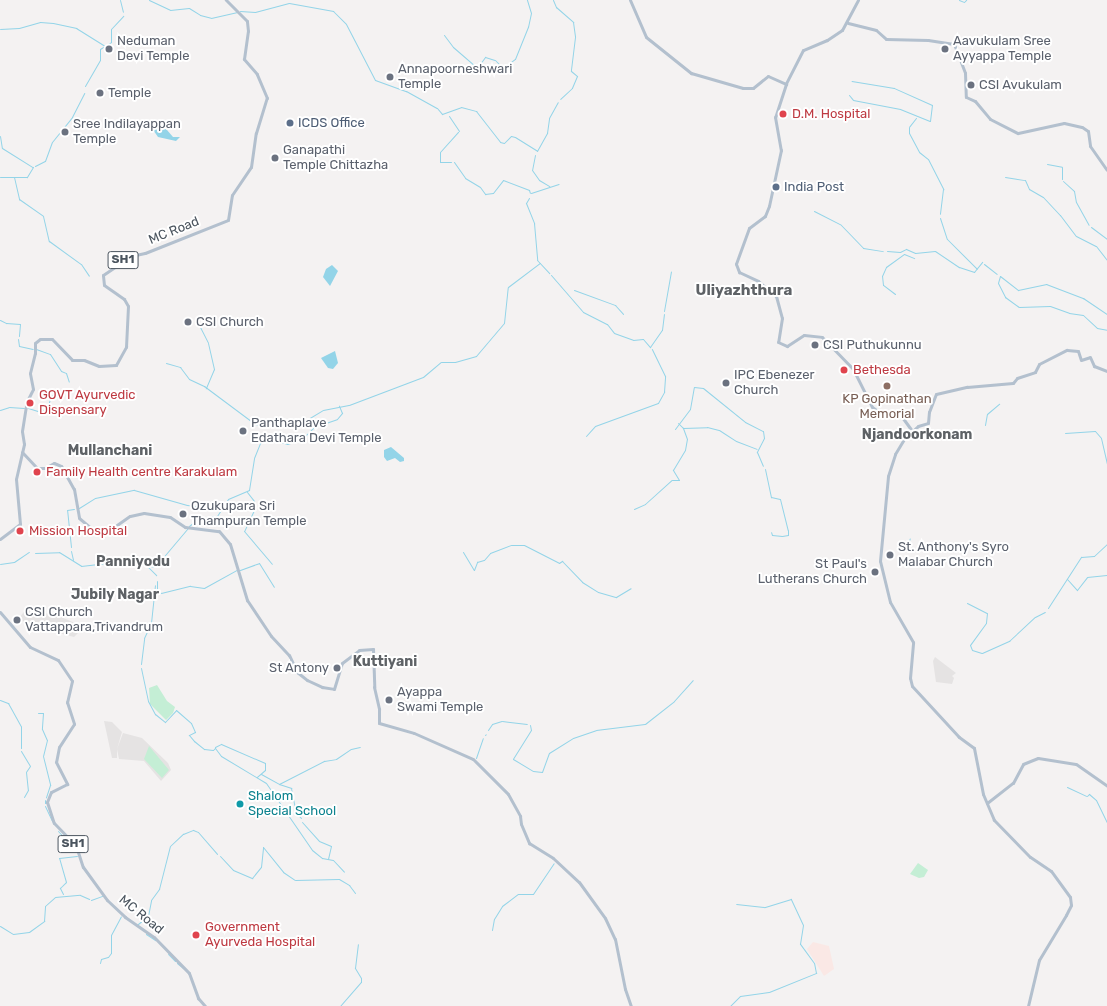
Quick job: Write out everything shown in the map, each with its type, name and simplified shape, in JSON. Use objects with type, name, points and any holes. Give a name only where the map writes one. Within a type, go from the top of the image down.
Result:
[{"type":"main road","name":"MC Road","points":[[0,539],[20,524],[16,479],[24,444],[22,430],[27,401],[33,389],[30,373],[35,353],[35,343],[40,339],[52,339],[72,360],[84,360],[99,366],[116,365],[126,348],[128,306],[124,299],[104,285],[102,274],[131,256],[145,253],[221,224],[230,217],[232,195],[252,164],[256,133],[267,100],[257,74],[244,59],[248,27],[241,14],[226,0]]},
{"type":"main road","points":[[630,0],[646,37],[691,73],[751,89],[768,76],[786,84]]},
{"type":"main road","points":[[858,0],[848,23],[832,38],[803,50],[786,84],[775,117],[781,150],[769,206],[765,216],[749,228],[736,264],[739,272],[758,281],[776,296],[782,318],[778,342],[787,346],[804,335],[822,337],[853,369],[872,407],[879,412],[902,417],[912,431]]},
{"type":"main road","points":[[848,23],[876,30],[886,39],[928,40],[954,44],[963,66],[966,97],[975,101],[990,119],[1018,134],[1064,123],[1082,127],[1088,131],[1090,146],[1107,170]]},
{"type":"main road","points":[[1028,1006],[1039,960],[1066,915],[1071,904],[1070,897],[1051,871],[1033,860],[994,820],[987,803],[974,748],[955,733],[912,686],[910,678],[913,642],[890,602],[880,561],[889,469],[899,447],[912,431],[918,426],[928,424],[929,412],[936,394],[967,387],[1013,383],[1018,378],[1034,373],[1038,364],[1060,352],[1076,351],[1081,360],[1090,357],[1094,366],[1107,371]]},
{"type":"main road","points":[[22,452],[37,468],[45,468],[54,463],[61,466],[74,489],[79,518],[97,533],[114,527],[130,516],[144,513],[170,517],[188,527],[217,530],[225,536],[247,600],[271,636],[289,655],[294,668],[302,677],[322,688],[334,689],[342,663],[359,650],[374,649],[374,688],[379,708],[379,723],[414,733],[473,759],[508,794],[520,816],[521,824],[529,844],[553,858],[579,882],[605,918],[615,939],[626,993],[631,1006]]},
{"type":"main road","name":"MC Road","points":[[0,612],[30,647],[63,665],[72,681],[67,702],[74,724],[59,747],[56,762],[67,784],[51,792],[47,802],[54,823],[76,846],[83,867],[107,900],[125,917],[154,937],[189,973],[198,998],[205,1006]]},
{"type":"main road","points":[[987,803],[1013,783],[1023,764],[1038,758],[1076,764],[1107,786]]},
{"type":"shaded area","points":[[29,605],[38,614],[52,613],[84,627],[74,637],[25,624],[20,617]]},
{"type":"shaded area","points":[[935,657],[956,673],[952,676],[954,678],[952,684],[936,682],[933,661]]},
{"type":"shaded area","points":[[104,721],[112,722],[122,732],[117,749],[117,758],[112,758]]},
{"type":"shaded area","points":[[123,733],[142,738],[168,763],[171,770],[161,781],[144,761],[119,759],[117,749]]},
{"type":"shaded area","points":[[813,942],[829,946],[834,969],[824,976],[807,949]]},
{"type":"green space","points":[[157,685],[167,701],[175,707],[173,713],[166,720],[150,704],[149,688]]},
{"type":"green space","points":[[149,746],[169,770],[162,778],[144,759]]},
{"type":"green space","points":[[918,863],[928,870],[924,877],[919,878],[910,874]]},
{"type":"water","points":[[150,121],[167,130],[173,137],[180,137],[176,141],[158,137],[149,124]]},
{"type":"water","points":[[332,265],[338,271],[330,286],[323,277],[326,269]]},
{"type":"water","points":[[335,351],[338,363],[333,369],[328,368],[321,358]]},
{"type":"water","points":[[391,447],[404,458],[404,461],[400,462],[395,458],[387,461],[384,457],[384,450]]},
{"type":"waterway","points":[[120,0],[123,12]]},
{"type":"waterway","points":[[149,0],[170,10],[189,8],[200,15],[211,18],[237,12]]},
{"type":"waterway","points":[[444,35],[453,47],[477,68],[485,57],[495,60],[503,68],[515,59],[528,27],[531,13],[527,0]]},
{"type":"waterway","points":[[553,0],[556,7],[573,22],[575,37],[571,71],[577,76],[572,88],[560,99]]},
{"type":"waterway","points":[[959,0],[964,2],[966,0]]},
{"type":"waterway","points":[[240,11],[255,12],[289,3],[333,11],[346,24],[375,80],[406,91],[437,108],[442,114],[461,107],[476,111],[500,142],[504,143],[511,136],[537,151]]},
{"type":"waterway","points":[[85,86],[100,60],[100,49],[111,42],[111,29],[123,16]]},
{"type":"waterway","points":[[0,29],[19,28],[40,22],[53,23],[76,28],[105,46]]},
{"type":"waterway","points":[[849,95],[853,100],[900,109],[930,121],[932,105],[894,88],[852,81]]},
{"type":"waterway","points":[[35,166],[45,161],[52,142],[72,117],[84,93]]},
{"type":"waterway","points":[[537,151],[547,133],[549,118],[558,102]]},
{"type":"waterway","points":[[449,116],[459,131]]},
{"type":"waterway","points":[[916,118],[909,127],[909,133],[919,152],[928,159],[943,189],[940,214]]},
{"type":"waterway","points":[[451,162],[440,162],[440,152],[458,132]]},
{"type":"waterway","points":[[0,136],[2,148],[33,167],[27,177],[0,177]]},
{"type":"waterway","points":[[535,155],[532,170],[539,180],[549,186]]},
{"type":"waterway","points":[[454,162],[465,178],[480,187],[485,194],[493,193],[503,180],[529,190],[530,193]]},
{"type":"waterway","points":[[1047,164],[1062,167],[1062,179]]},
{"type":"waterway","points":[[14,177],[19,199],[43,216],[49,241],[81,264],[89,276]]},
{"type":"waterway","points":[[1005,177],[1025,180],[1029,189],[1043,197],[1060,215],[1076,236],[1096,246],[1107,260]]},
{"type":"waterway","points":[[1063,181],[1074,191],[1076,202],[1089,225]]},
{"type":"waterway","points":[[531,193],[559,184]]},
{"type":"waterway","points":[[529,198],[526,203],[534,223],[537,260],[549,273]]},
{"type":"waterway","points":[[814,211],[841,225],[863,248],[883,251]]},
{"type":"waterway","points":[[940,218],[947,239],[977,269]]},
{"type":"waterway","points":[[1091,227],[1107,239]]},
{"type":"waterway","points":[[887,251],[900,252],[906,249],[915,253],[935,251],[959,267],[974,272],[982,262]]},
{"type":"waterway","points":[[895,294],[883,285],[882,276],[886,267],[904,254],[914,258]]},
{"type":"waterway","points":[[166,363],[180,367],[189,379],[204,386],[255,424],[268,426],[286,421],[303,422],[323,410],[349,405],[423,377],[441,362],[455,362],[476,356],[504,323],[508,287],[540,263]]},
{"type":"waterway","points":[[984,264],[997,274]]},
{"type":"waterway","points":[[664,311],[671,272]]},
{"type":"waterway","points":[[551,275],[583,312],[607,324],[614,333],[633,340],[643,339],[650,347],[662,330],[664,314]]},
{"type":"waterway","points":[[1000,276],[998,283],[1005,297],[1019,307],[1050,306],[1069,313],[1083,315],[1097,328],[1107,330]]},
{"type":"waterway","points":[[1000,276],[1018,290],[1046,284],[1083,298],[1107,314]]},
{"type":"waterway","points":[[574,290],[615,305],[623,314]]},
{"type":"waterway","points":[[0,320],[6,323],[20,324],[19,336]]},
{"type":"waterway","points":[[198,323],[208,343],[214,369],[206,388]]},
{"type":"waterway","points":[[18,339],[19,346],[33,349]]},
{"type":"waterway","points":[[36,349],[50,354],[61,371],[66,373],[69,382]]},
{"type":"waterway","points":[[586,436],[595,426],[658,403],[664,392],[665,376],[652,349]]},
{"type":"waterway","points":[[675,429],[690,409],[694,387],[703,388],[745,422],[763,431],[764,438],[757,452],[763,466]]},
{"type":"waterway","points":[[48,406],[51,395],[58,395]]},
{"type":"waterway","points":[[985,425],[987,414],[999,404]]},
{"type":"waterway","points":[[189,526],[198,519],[217,516],[228,499],[249,490],[254,458],[260,443],[275,440],[287,444],[294,442],[304,437],[314,427],[337,419],[342,413],[339,406]]},
{"type":"waterway","points":[[0,410],[9,407],[24,408]]},
{"type":"waterway","points":[[28,408],[38,411],[47,409]]},
{"type":"waterway","points":[[678,423],[683,428],[707,427],[719,430],[736,441],[757,449]]},
{"type":"waterway","points":[[634,509],[645,504],[672,480],[679,480],[673,470],[685,450],[687,439],[683,428]]},
{"type":"waterway","points":[[1065,433],[1095,431],[1101,438],[1107,463]]},
{"type":"waterway","points":[[765,469],[771,497],[780,499],[788,535],[772,535],[771,532]]},
{"type":"waterway","points":[[79,508],[95,498],[134,490],[187,505],[213,508],[222,506]]},
{"type":"waterway","points":[[247,492],[254,501],[254,510],[244,531],[272,564]]},
{"type":"waterway","points":[[71,547],[67,510],[74,509]]},
{"type":"waterway","points":[[35,553],[59,552],[81,566],[124,561],[155,567],[188,528]]},
{"type":"waterway","points":[[909,552],[907,547],[910,538]]},
{"type":"waterway","points":[[1048,608],[1081,557],[1094,556],[1107,544]]},
{"type":"waterway","points":[[463,552],[474,570],[477,562],[484,560],[490,553],[511,545],[524,545],[559,563],[562,561],[582,582],[598,592],[616,597],[631,588]]},
{"type":"waterway","points":[[71,551],[73,560]]},
{"type":"waterway","points":[[0,564],[14,562],[29,552]]},
{"type":"waterway","points":[[240,570],[259,563],[274,587]]},
{"type":"waterway","points":[[147,566],[156,575]]},
{"type":"waterway","points":[[157,581],[157,591],[161,593],[190,586],[204,588],[237,570]]},
{"type":"waterway","points":[[1067,579],[1077,590],[1087,577],[1107,575]]},
{"type":"waterway","points":[[141,664],[144,638],[151,623],[155,585]]},
{"type":"waterway","points":[[967,603],[987,613],[986,623],[970,645],[972,650],[982,653],[1009,641],[1035,617],[1045,612]]},
{"type":"waterway","points":[[141,668],[148,701],[155,714],[165,722],[176,710],[191,723],[195,732],[189,735],[194,741],[204,749],[213,750],[215,748],[221,756],[266,783],[312,850],[322,858],[333,860],[344,872]]},
{"type":"waterway","points":[[530,725],[531,730],[513,759],[533,771],[542,772],[549,753],[573,738],[596,730],[645,724],[674,701],[693,680]]},
{"type":"waterway","points":[[0,700],[8,703],[21,726],[21,748]]},
{"type":"waterway","points":[[38,713],[43,713],[42,729],[47,740],[43,756],[50,785],[46,797]]},
{"type":"waterway","points":[[488,730],[492,724],[502,721],[527,724]]},
{"type":"waterway","points":[[476,758],[483,738]]},
{"type":"waterway","points":[[215,747],[221,744],[265,763],[265,770],[257,777]]},
{"type":"waterway","points":[[261,774],[279,784],[324,761],[336,759],[351,749],[360,747]]},
{"type":"waterway","points":[[21,751],[30,766],[26,772],[28,790],[24,797]]},
{"type":"waterway","points":[[279,784],[291,788],[296,813],[301,818]]},
{"type":"waterway","points":[[1067,787],[1086,796]]},
{"type":"waterway","points":[[1087,796],[1089,794],[1096,800],[1107,823]]},
{"type":"waterway","points":[[45,806],[52,821]]},
{"type":"waterway","points":[[302,822],[319,841],[331,846],[328,859]]},
{"type":"waterway","points":[[138,924],[148,916],[151,900],[159,889],[170,846],[183,834],[193,830],[198,832],[217,854]]},
{"type":"waterway","points":[[58,831],[70,844]]},
{"type":"waterway","points":[[72,846],[76,850]]},
{"type":"waterway","points":[[220,856],[233,870],[252,878],[261,867],[263,847],[283,872],[295,880],[339,879],[349,885],[355,893]]},
{"type":"waterway","points":[[63,894],[60,888],[66,882],[59,858],[77,856]]},
{"type":"waterway","points":[[492,930],[494,919],[502,906],[518,894],[533,894],[554,863]]},
{"type":"waterway","points":[[0,926],[13,934],[29,932],[44,921],[45,906],[55,897],[80,895],[89,899]]},
{"type":"waterway","points":[[91,900],[102,896]]},
{"type":"waterway","points":[[730,1006],[740,996],[769,992],[816,973],[814,963],[800,944],[803,925],[791,899],[764,907],[736,904]]},
{"type":"waterway","points":[[100,963],[101,959],[108,957],[111,953],[111,935],[121,916]]},
{"type":"waterway","points":[[146,934],[155,940]]},
{"type":"waterway","points":[[340,1006],[361,982],[361,978],[355,968],[358,944]]},
{"type":"waterway","points":[[168,954],[175,961]]},
{"type":"waterway","points":[[177,963],[183,968]]},
{"type":"place","name":"Neduman Devi Temple","points":[[109,49]]},
{"type":"place","name":"Aavukulam Sree Ayyappa Temple","points":[[945,49]]},
{"type":"place","name":"Annapoorneshwari Temple","points":[[390,77]]},
{"type":"place","name":"CSI Avukulam","points":[[971,85]]},
{"type":"place","name":"Temple","points":[[100,93]]},
{"type":"place","name":"D.M. Hospital","points":[[783,114]]},
{"type":"place","name":"ICDS Office","points":[[290,123]]},
{"type":"place","name":"Sree Indilayappan Temple","points":[[65,132]]},
{"type":"place","name":"Ganapathi Temple Chittazha","points":[[275,158]]},
{"type":"place","name":"India Post","points":[[776,187]]},
{"type":"place","name":"CSI Church","points":[[188,322]]},
{"type":"place","name":"CSI Puthukunnu","points":[[815,345]]},
{"type":"place","name":"Bethesda","points":[[844,370]]},
{"type":"place","name":"IPC Ebenezer Church","points":[[726,383]]},
{"type":"place","name":"KP Gopinathan Memorial","points":[[887,386]]},
{"type":"place","name":"GOVT Ayurvedic Dispensary","points":[[30,403]]},
{"type":"place","name":"Panthaplave Edathara Devi Temple","points":[[243,431]]},
{"type":"place","name":"Family Health centre Karakulam","points":[[37,472]]},
{"type":"place","name":"Ozukupara Sri Thampuran Temple","points":[[183,514]]},
{"type":"place","name":"Mission Hospital","points":[[20,531]]},
{"type":"place","name":"St. Anthony's Syro Malabar Church","points":[[890,555]]},
{"type":"place","name":"St Paul's Lutherans Church","points":[[875,572]]},
{"type":"place","name":"CSI Church Vattappara,Trivandrum","points":[[17,620]]},
{"type":"place","name":"St Antony","points":[[337,668]]},
{"type":"place","name":"Ayappa Swami Temple","points":[[389,700]]},
{"type":"place","name":"Shalom Special School","points":[[240,804]]},
{"type":"place","name":"Government Ayurveda Hospital","points":[[196,935]]},
{"type":"district","name":"Uliyazhthura","points":[[744,291]]},
{"type":"district","name":"Njandoorkonam","points":[[917,435]]},
{"type":"district","name":"Mullanchani","points":[[110,451]]},
{"type":"district","name":"Panniyodu","points":[[133,562]]},
{"type":"district","name":"Jubily Nagar","points":[[115,595]]},
{"type":"district","name":"Kuttiyani","points":[[385,662]]}]
